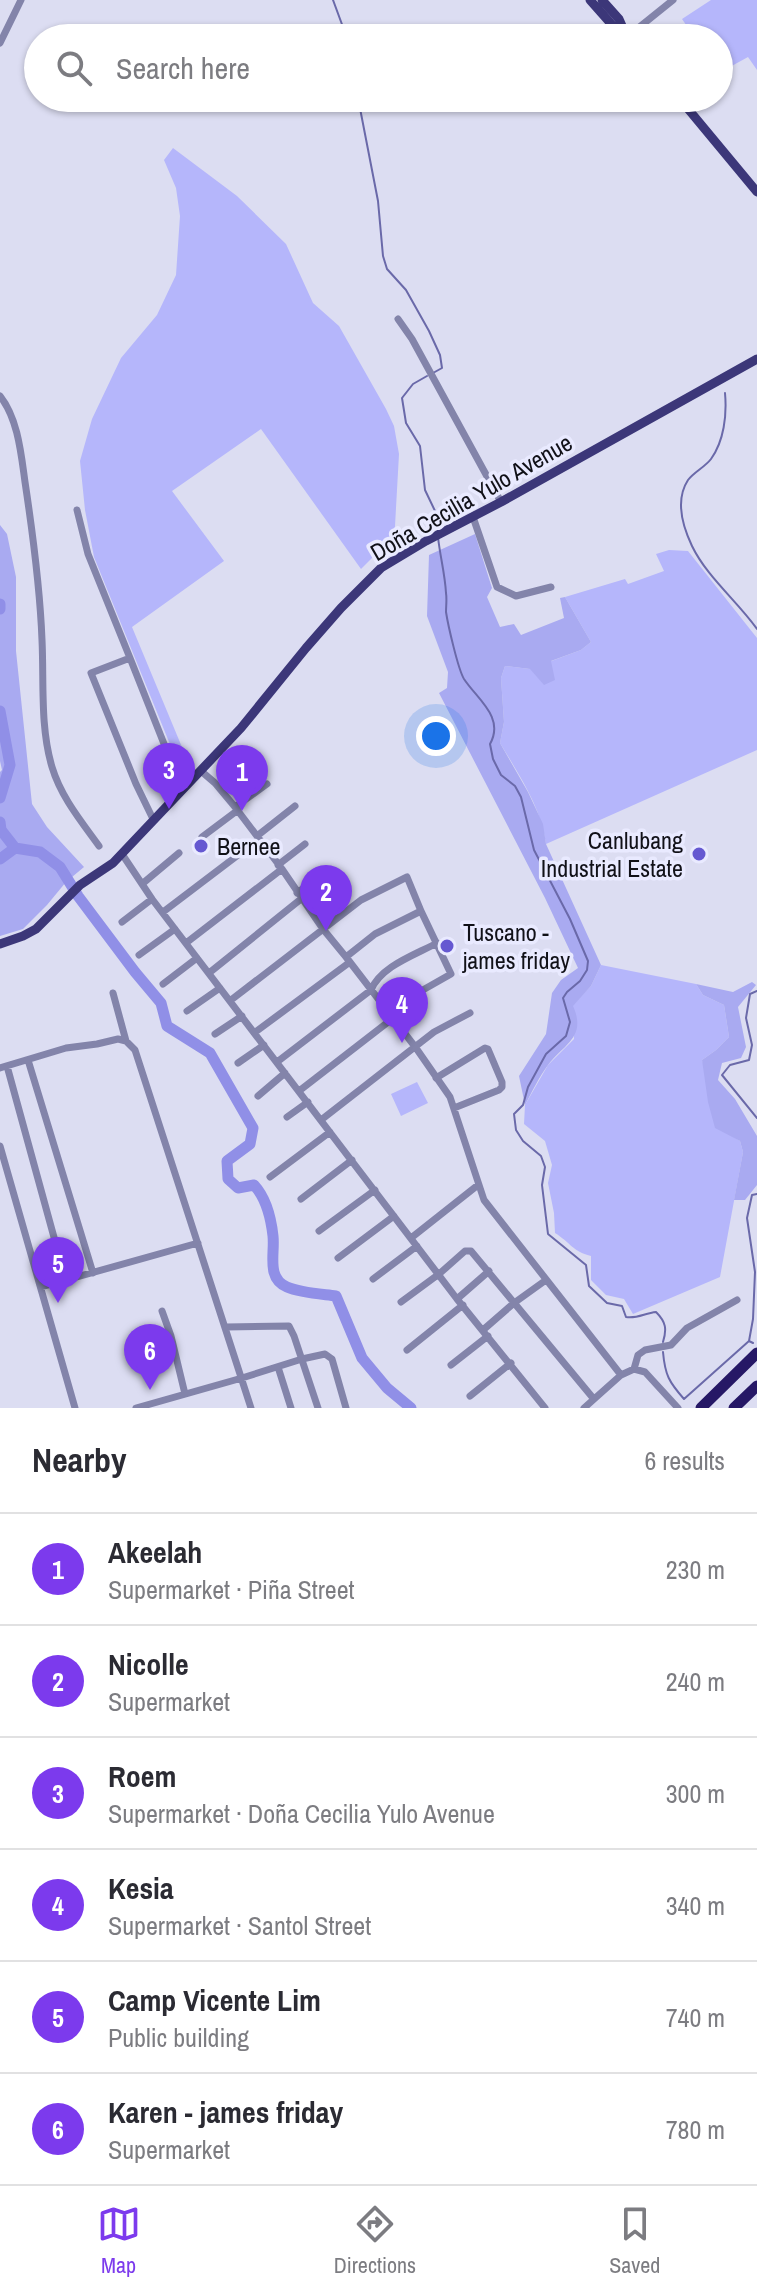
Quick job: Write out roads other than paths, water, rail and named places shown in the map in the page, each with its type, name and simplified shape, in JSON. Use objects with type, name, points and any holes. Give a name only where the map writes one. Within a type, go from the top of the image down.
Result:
[{"type":"highway","points":[[701,1408],[757,1353]]},
{"type":"highway","points":[[734,1408],[757,1386]]},
{"type":"main road","points":[[590,0],[611,24]]},
{"type":"main road","points":[[602,0],[621,24]]},
{"type":"main road","points":[[691,112],[757,192]]},
{"type":"main road","name":"Doña Cecilia Yulo Avenue","points":[[0,944],[36,929],[80,885],[113,863],[241,728],[341,608],[381,568],[757,359]]},
{"type":"street","points":[[0,43],[21,0]]},
{"type":"street","points":[[643,24],[673,0]]},
{"type":"street","points":[[398,319],[501,502]]},
{"type":"street","points":[[0,396],[9,408],[26,485],[37,564],[43,698],[53,770],[70,807],[99,846]]},
{"type":"street","points":[[77,510],[88,554],[184,789]]},
{"type":"street","points":[[473,517],[497,587],[516,596],[551,587]]},
{"type":"street","points":[[130,658],[91,673],[129,769],[153,819]]},
{"type":"street","points":[[203,769],[212,773],[215,783],[237,808],[323,929],[416,1048],[450,1097],[484,1200],[621,1375]]},
{"type":"street","points":[[202,837],[267,784]]},
{"type":"street","points":[[163,912],[295,806]]},
{"type":"street","points":[[186,943],[305,844]]},
{"type":"street","points":[[142,884],[179,853]]},
{"type":"street","points":[[122,854],[152,899],[254,1033],[545,1408]]},
{"type":"street","points":[[209,973],[326,871]]},
{"type":"street","points":[[231,1000],[361,900],[407,877],[451,974],[414,995],[392,1019],[299,1091]]},
{"type":"street","points":[[122,922],[152,899]]},
{"type":"street","points":[[254,1033],[375,934],[421,911]]},
{"type":"street","points":[[139,955],[175,929]]},
{"type":"street","points":[[277,1062],[371,990],[375,981],[437,943]]},
{"type":"street","points":[[163,984],[197,958]]},
{"type":"street","points":[[187,1011],[220,988]]},
{"type":"street","points":[[113,993],[126,1041],[135,1050],[251,1408]]},
{"type":"street","points":[[321,1120],[434,1032],[470,1013]]},
{"type":"street","points":[[215,1034],[242,1016]]},
{"type":"street","points":[[66,1281],[3,1067],[66,1048],[118,1039],[126,1041]]},
{"type":"street","points":[[238,1063],[264,1045]]},
{"type":"street","points":[[436,1078],[488,1049],[502,1087],[454,1108]]},
{"type":"street","points":[[28,1060],[93,1273]]},
{"type":"street","points":[[258,1096],[285,1073]]},
{"type":"street","points":[[287,1117],[308,1102]]},
{"type":"street","points":[[270,1177],[330,1132]]},
{"type":"street","points":[[0,1146],[75,1408]]},
{"type":"street","points":[[301,1199],[352,1160]]},
{"type":"street","points":[[411,1238],[478,1185]]},
{"type":"street","points":[[319,1231],[375,1190]]},
{"type":"street","points":[[338,1258],[394,1216]]},
{"type":"street","points":[[41,1287],[198,1243]]},
{"type":"street","points":[[373,1279],[417,1246]]},
{"type":"street","points":[[401,1302],[468,1250],[471,1251],[593,1398]]},
{"type":"street","points":[[407,1350],[489,1271]]},
{"type":"street","points":[[451,1365],[514,1303],[546,1280]]},
{"type":"street","points":[[634,1369],[638,1355],[645,1350],[671,1345],[687,1328],[737,1300]]},
{"type":"street","points":[[162,1311],[185,1394]]},
{"type":"street","points":[[226,1327],[289,1326],[318,1408]]},
{"type":"street","points":[[136,1408],[157,1405],[325,1354],[329,1356],[346,1408]]},
{"type":"street","points":[[470,1396],[511,1363]]},
{"type":"street","points":[[278,1367],[291,1408]]},
{"type":"street","points":[[584,1408],[621,1375],[634,1369],[645,1372],[678,1407]]},
{"type":"waterway","points":[[333,0],[342,24]]},
{"type":"waterway","points":[[361,112],[378,201],[383,256],[387,269],[406,290],[440,355],[442,368],[433,373]]},
{"type":"waterway","points":[[427,376],[413,384],[402,398],[406,423],[420,446],[425,490],[436,513],[438,530]]},
{"type":"waterway","points":[[725,393],[722,436],[709,462],[693,474],[684,488],[681,505],[683,522],[698,557],[757,629]]},
{"type":"waterway","points":[[438,537],[446,612],[462,674],[492,717],[494,734],[490,744],[493,759],[501,775],[515,786],[521,797],[534,850],[588,961],[587,970],[580,981],[563,998],[570,1022],[566,1036],[546,1054],[528,1087],[523,1105],[514,1114],[516,1130],[523,1141],[541,1156],[545,1167],[542,1185],[548,1234],[586,1265],[589,1286],[607,1303],[622,1306],[626,1317],[656,1312],[665,1326],[663,1342]]},
{"type":"waterway","points":[[0,604],[0,609]]},
{"type":"waterway","points":[[0,711],[10,765],[0,798]]},
{"type":"waterway","points":[[0,822],[1,830],[15,848]]},
{"type":"waterway","points":[[0,859],[15,848],[40,852],[60,867],[78,896],[161,1003],[167,1026],[210,1053],[253,1128],[250,1144],[227,1161],[228,1179],[238,1188],[254,1185],[262,1196],[271,1222],[276,1278],[293,1289],[336,1296],[362,1358],[387,1388],[411,1408]]},
{"type":"waterway","points":[[757,991],[750,994],[746,1018],[752,1045],[749,1060],[730,1065],[722,1075],[757,1118]]},
{"type":"waterway","points":[[749,1341],[755,1272],[747,1218],[752,1195],[757,1194]]},
{"type":"waterway","points":[[663,1352],[669,1378],[684,1399],[749,1341],[753,1343]]},
{"type":"place","name":"Roem","points":[[169,809]]},
{"type":"place","name":"Akeelah","points":[[242,811]]},
{"type":"place","name":"Bernee","points":[[201,846]]},
{"type":"place","name":"Canlubang Industrial Estate","points":[[699,854]]},
{"type":"place","name":"Nicolle","points":[[326,931]]},
{"type":"place","name":"Tuscano - james friday","points":[[447,946]]},
{"type":"place","name":"Kesia","points":[[402,1043]]},
{"type":"place","name":"Camp Vicente Lim","points":[[58,1303]]},
{"type":"place","name":"Karen - james friday","points":[[150,1390]]}]
